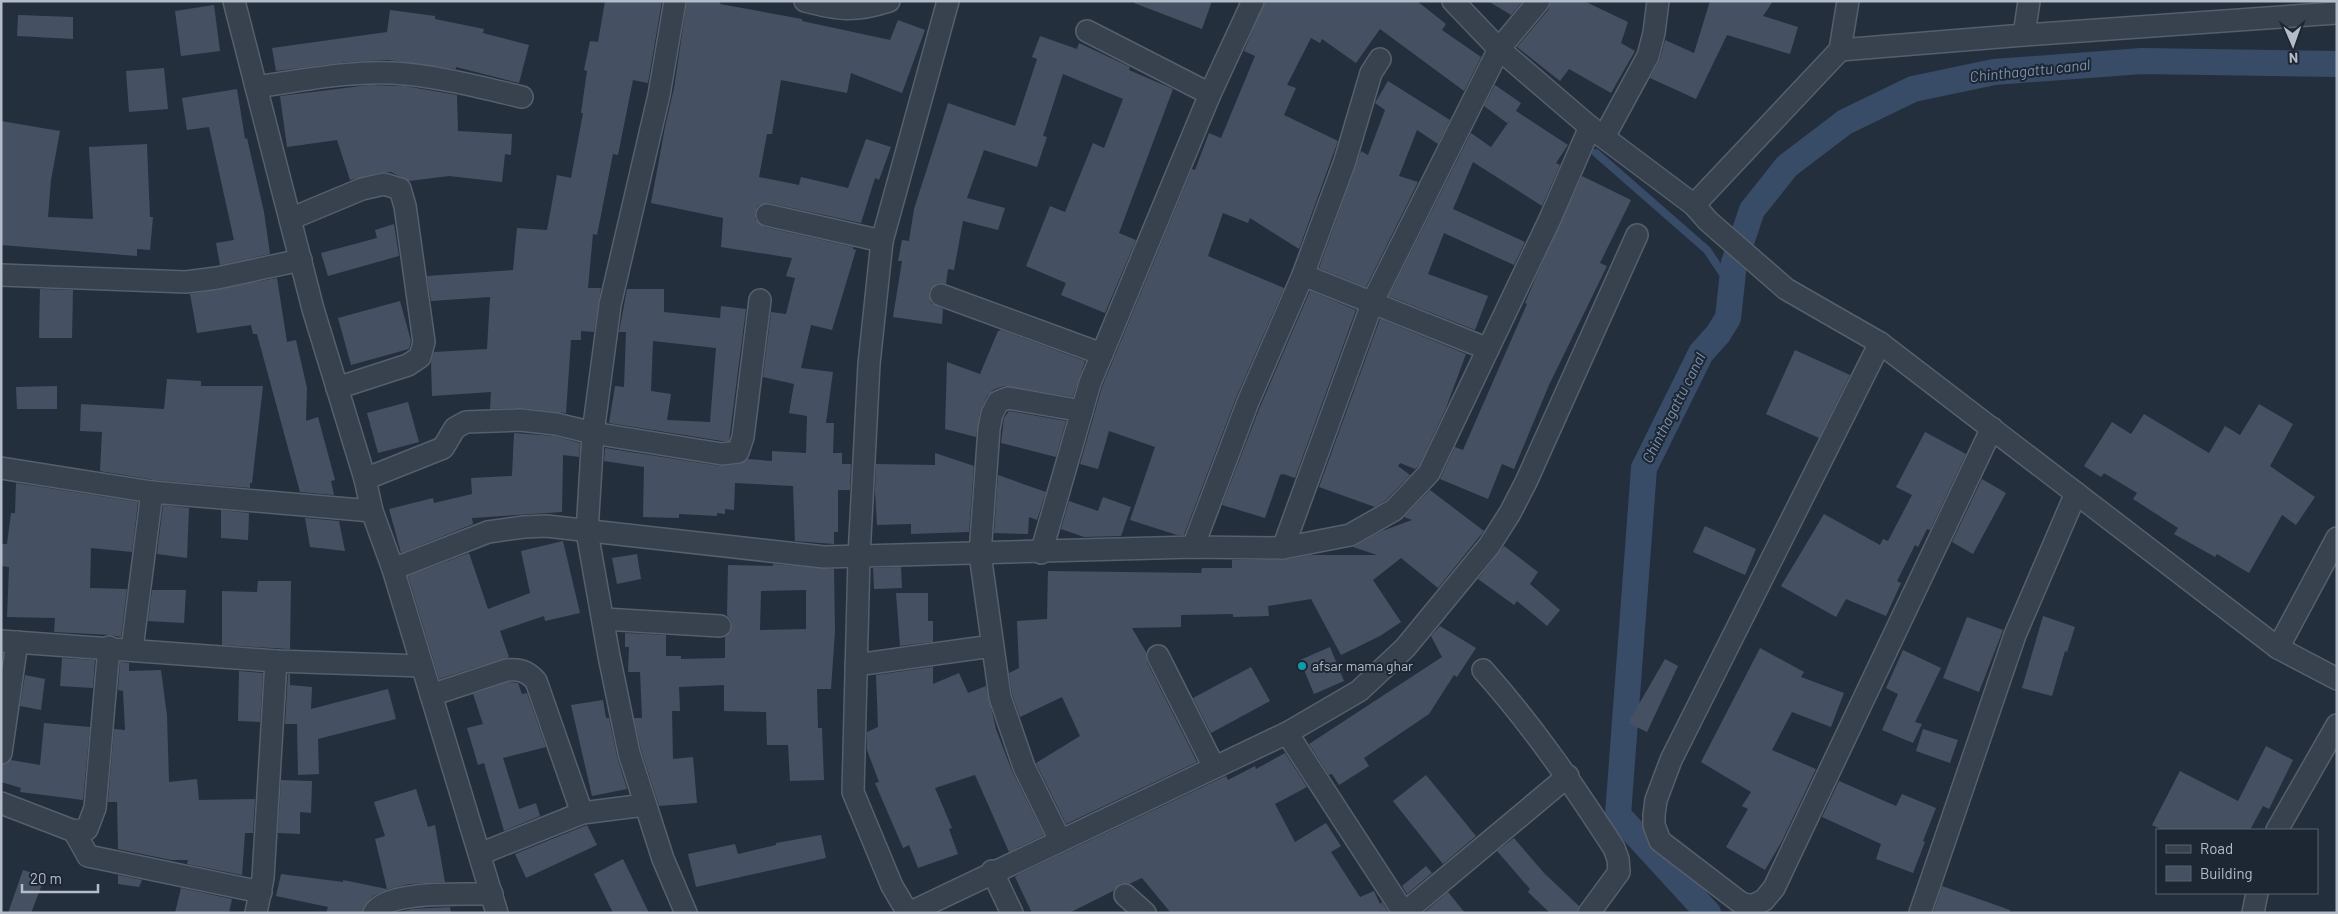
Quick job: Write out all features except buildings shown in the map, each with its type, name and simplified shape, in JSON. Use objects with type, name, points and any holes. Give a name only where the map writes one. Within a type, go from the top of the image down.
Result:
[{"type":"street","points":[[234,1],[301,260],[337,388],[365,478],[372,511],[392,569],[495,904],[397,897],[376,908],[374,913]]},
{"type":"street","points":[[675,1],[659,95],[610,305],[593,433],[587,532],[604,619],[609,656],[629,753],[663,858],[686,913]]},
{"type":"street","points":[[806,1],[838,10],[869,8],[889,1]]},
{"type":"street","points":[[948,1],[882,241],[869,364],[859,557],[853,792],[892,886],[908,913],[1287,733],[1359,691],[1384,669],[1405,648],[1489,546],[1510,513],[1526,482],[1637,235]]},
{"type":"street","points":[[1041,553],[1082,411],[1102,354],[1210,94],[1253,1]]},
{"type":"street","points":[[1453,1],[1499,50],[1597,132],[1701,213],[1786,289],[1880,343],[2278,648],[2337,679]]},
{"type":"street","points":[[1283,548],[1373,301],[1499,50],[1539,1]]},
{"type":"street","points":[[392,569],[488,532],[524,526],[546,526],[824,557],[1193,548],[1283,548],[1350,535],[1394,510],[1429,473],[1550,219],[1597,132],[1648,56],[1654,34],[1658,1]]},
{"type":"street","points":[[1701,213],[1840,50],[1848,1]]},
{"type":"street","points":[[2024,34],[2029,1]]},
{"type":"street","points":[[1840,50],[2024,34],[2337,13]]},
{"type":"street","points":[[1087,31],[1210,94]]},
{"type":"street","points":[[1193,548],[1248,402],[1303,275],[1345,161],[1371,73],[1380,59]]},
{"type":"street","points":[[256,87],[313,78],[404,74],[442,79],[522,97]]},
{"type":"street","points":[[290,218],[362,190],[384,184],[400,189],[405,206],[424,342],[420,357],[408,365],[337,388]]},
{"type":"street","points":[[767,214],[882,241]]},
{"type":"street","points":[[1,275],[186,282],[217,278],[301,260]]},
{"type":"street","points":[[1303,275],[1373,301],[1488,349]]},
{"type":"street","points":[[941,295],[1102,354]]},
{"type":"street","points":[[365,478],[443,448],[455,428],[466,422],[520,420],[556,424],[593,433],[722,454],[738,452],[743,437],[760,300]]},
{"type":"street","points":[[1880,343],[1671,760],[1656,800],[1654,825],[1660,841],[1741,904],[1752,906],[1764,900],[1774,888],[1992,428]]},
{"type":"street","points":[[1060,840],[1024,767],[1000,697],[980,554],[989,428],[992,414],[998,402],[1008,398],[1082,411]]},
{"type":"street","points":[[1,468],[152,492],[372,511]]},
{"type":"street","points":[[132,649],[152,492]]},
{"type":"street","points":[[1920,913],[2014,635],[2076,493]]},
{"type":"street","points":[[2278,648],[2337,538]]},
{"type":"street","points":[[604,619],[720,626]]},
{"type":"street","points":[[1,753],[9,642],[109,647],[276,661],[422,666]]},
{"type":"street","points":[[856,665],[992,646]]},
{"type":"street","points":[[1,803],[74,831],[87,829],[92,822],[95,808],[109,647]]},
{"type":"street","points":[[1158,656],[1214,767]]},
{"type":"street","points":[[256,913],[261,892],[276,661]]},
{"type":"street","points":[[431,695],[506,670],[518,669],[529,673],[536,681],[582,813]]},
{"type":"street","points":[[1483,670],[1507,697],[1568,776],[1614,848],[1618,859],[1619,872],[1588,913]]},
{"type":"street","points":[[2278,829],[2337,725]]},
{"type":"street","points":[[1287,733],[1404,913],[1568,776]]},
{"type":"street","points":[[480,854],[582,813],[645,805]]},
{"type":"street","points":[[74,831],[88,856],[261,892]]},
{"type":"street","points":[[992,872],[1012,913]]},
{"type":"street","points":[[2253,913],[2257,894]]},
{"type":"street","points":[[1126,895],[1145,913]]},
{"type":"waterway","name":"Chinthagattu canal","points":[[1708,913],[1618,815],[1644,468],[1701,353],[1718,334],[1728,318],[1734,263],[1752,210],[1787,166],[1845,122],[1913,89],[1994,72],[2142,61],[2337,64]]},
{"type":"waterway","points":[[1596,153],[1707,250],[1725,277],[1731,300]]},
{"type":"place","name":"afsar mama ghar","points":[[1302,666]]}]
